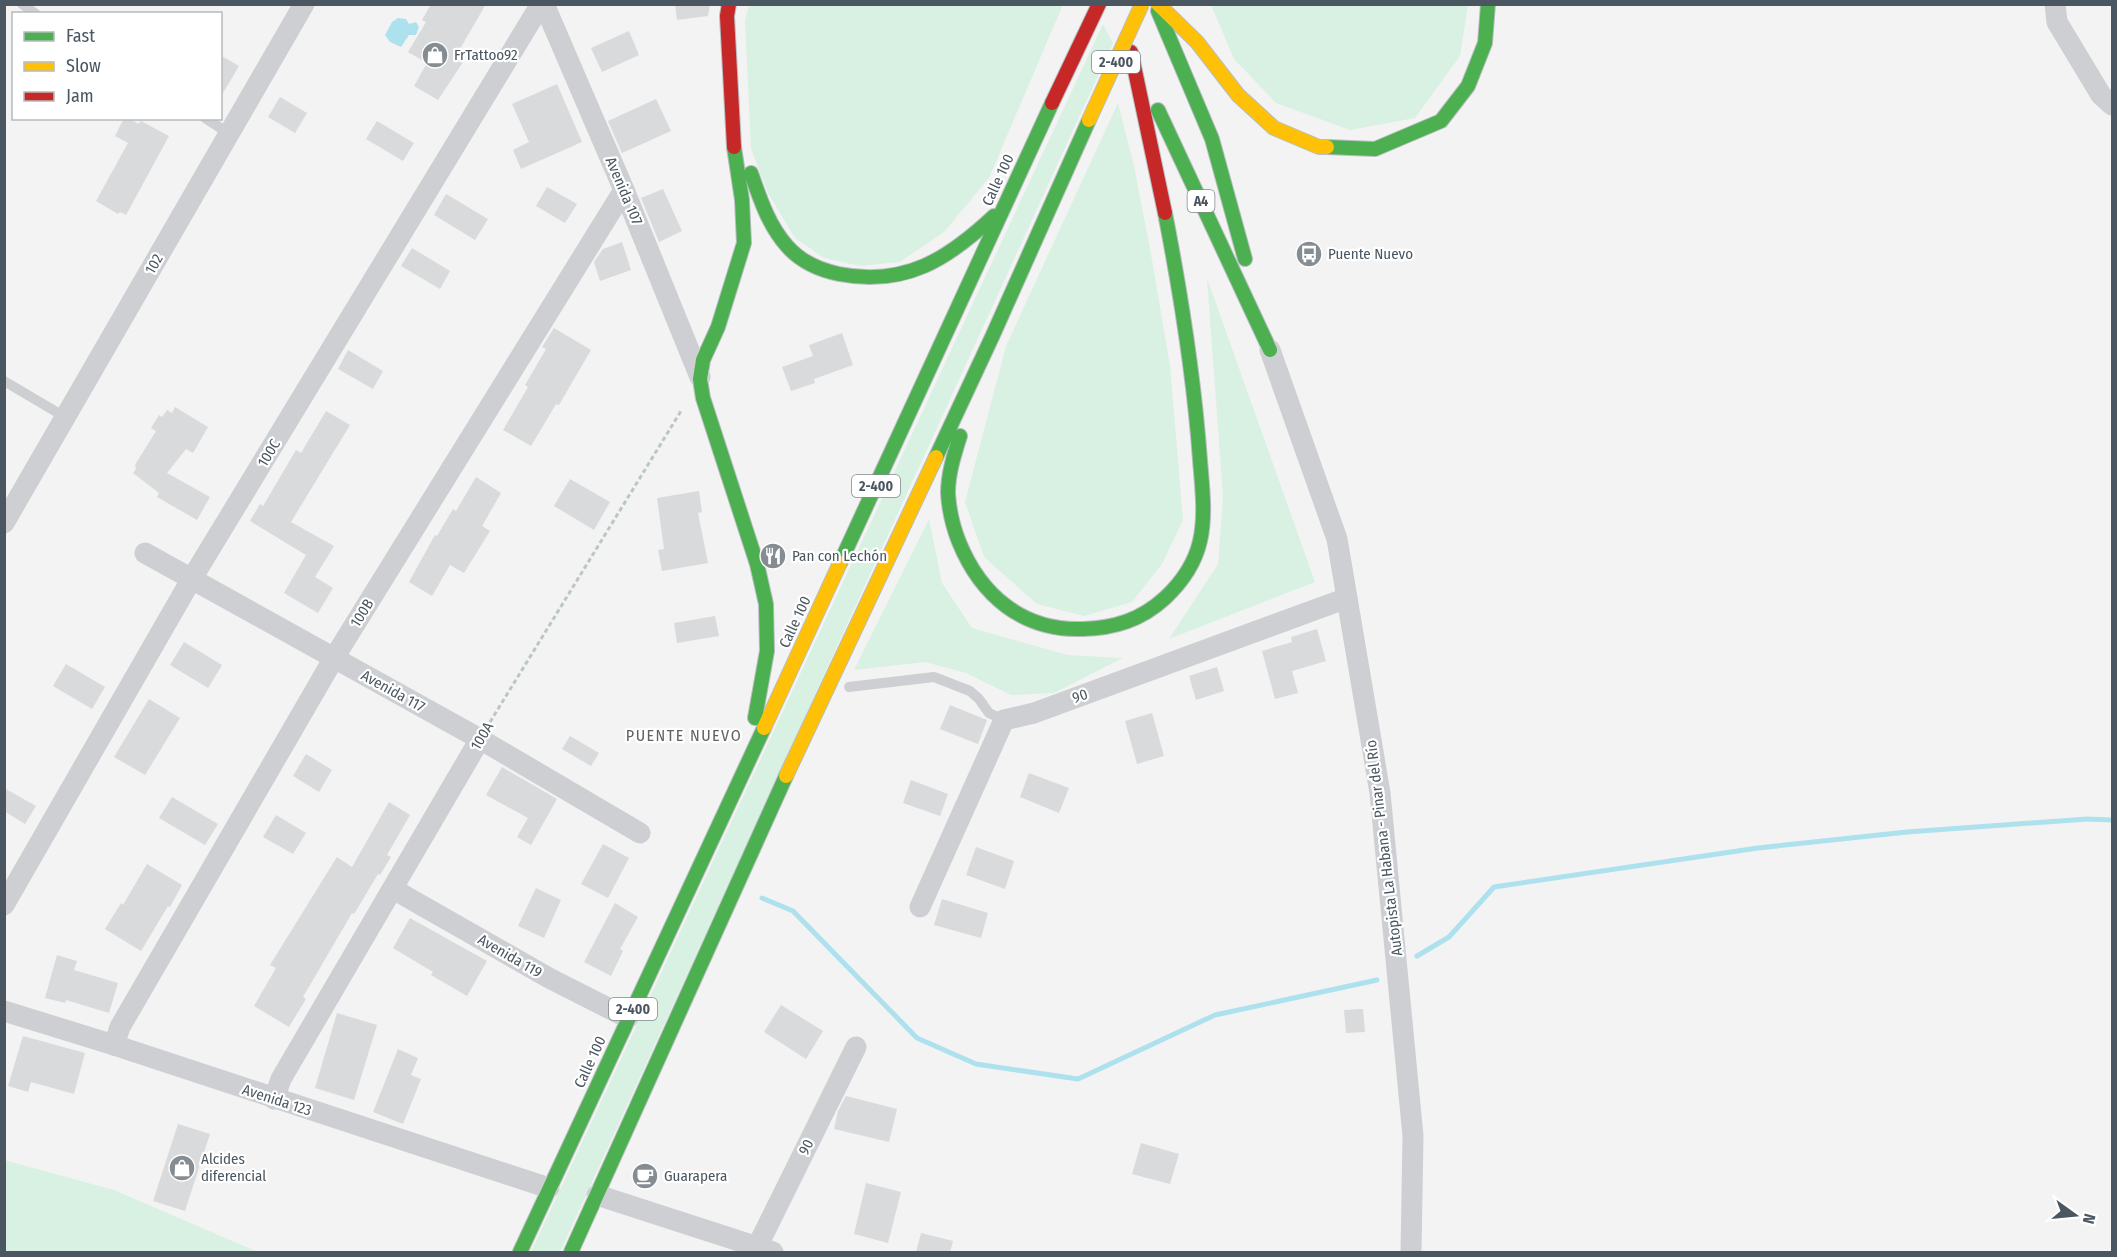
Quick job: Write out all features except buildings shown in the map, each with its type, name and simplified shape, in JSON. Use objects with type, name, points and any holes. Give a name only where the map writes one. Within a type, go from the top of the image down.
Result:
[{"type":"highway","points":[[729,4],[727,16],[734,156],[742,200],[744,243],[718,327],[703,360],[700,379],[703,398],[757,564],[766,604],[767,651],[747,765]]},
{"type":"highway","points":[[740,4],[737,23],[744,153],[767,217],[789,248],[815,267],[848,277],[886,279],[925,267],[953,252],[1004,206]]},
{"type":"highway","name":"Calle 100","points":[[520,1252],[1099,4]]},
{"type":"highway","name":"2-400","points":[[571,1252],[785,778],[992,337],[1142,4]]},
{"type":"highway","points":[[1157,4],[1197,42],[1238,95],[1274,128],[1319,147],[1375,150],[1441,121],[1468,86],[1485,43],[1488,4]]},
{"type":"highway","name":"Autopista La Habana - Pinar del Río","points":[[1157,4],[1212,139],[1270,350]]},
{"type":"highway","name":"Autopista La Habana - Pinar del Río","points":[[1112,14],[1270,350]]},
{"type":"highway","name":"A4","points":[[1186,14],[1197,42],[1212,139]]},
{"type":"highway","points":[[992,337],[952,462],[949,502],[960,547],[985,589],[1002,606],[1022,618],[1050,627],[1078,631],[1136,621],[1158,605],[1177,586],[1193,564],[1202,531],[1200,446],[1181,297],[1151,137],[1131,52]]},
{"type":"street","name":"102","points":[[4,523],[304,4]]},
{"type":"street","name":"Avenida 107","points":[[542,4],[624,190],[700,379]]},
{"type":"street","name":"100C","points":[[4,905],[191,580],[542,4]]},
{"type":"street","points":[[2055,4],[2057,22],[2101,95],[2112,105]]},
{"type":"street","name":"100B","points":[[114,1045],[120,1027],[334,658],[624,190]]},
{"type":"street","name":"Autopista La Habana - Pinar del Río","points":[[1270,350],[1337,539],[1380,793],[1413,1136],[1411,1252]]},
{"type":"street","name":"Avenida 117","points":[[145,553],[480,739],[640,833]]},
{"type":"street","name":"90","points":[[1004,720],[1034,713],[1347,598]]},
{"type":"street","points":[[920,907],[1004,720]]},
{"type":"street","name":"100A","points":[[274,1099],[281,1079],[480,739]]},
{"type":"street","name":"Avenida 119","points":[[393,889],[549,978],[628,1018]]},
{"type":"street","name":"Avenida 123","points":[[4,1011],[549,1188]]},
{"type":"street","name":"90","points":[[765,1250],[856,1047]]},
{"type":"street","points":[[597,1195],[765,1250]]},
{"type":"lane","points":[[208,120],[230,134]]},
{"type":"lane","points":[[4,381],[65,417]]},
{"type":"lane","points":[[849,687],[933,677],[970,691],[989,713],[1004,720]]},
{"type":"path","name":"100A","points":[[480,739],[682,409]]},
{"type":"green space","points":[[1061,4],[1062,7],[989,178],[944,232],[900,262],[860,266],[824,258],[795,238],[768,193],[751,149],[745,21],[749,5]]},
{"type":"green space","points":[[1211,5],[1468,5],[1460,56],[1415,118],[1350,130],[1276,103],[1234,59]]},
{"type":"green space","points":[[1103,24],[1113,43],[560,1252],[531,1252]]},
{"type":"green space","points":[[1118,103],[1134,166],[1170,366],[1183,520],[1162,564],[1132,602],[1084,616],[1037,604],[984,557],[965,502],[1006,346]]},
{"type":"green space","points":[[1207,278],[1315,582],[1169,639],[1218,564],[1223,497]]},
{"type":"green space","points":[[929,519],[942,583],[972,628],[1068,655],[1123,658],[1054,693],[1011,695],[966,673],[925,662],[854,670]]},
{"type":"green space","points":[[4,1160],[114,1190],[258,1252],[5,1252]]},
{"type":"water","points":[[398,18],[406,19],[409,24],[416,22],[419,27],[416,35],[409,35],[401,47],[390,42],[385,35],[392,22]]},
{"type":"waterway","points":[[1417,956],[1449,937],[1494,887],[1758,848],[1907,832],[2087,819],[2112,820]]},
{"type":"waterway","points":[[762,898],[793,911],[917,1038],[976,1064],[1078,1079],[1215,1015],[1377,980]]},
{"type":"traffic: fast","points":[[1327,147],[1375,149],[1441,121],[1468,86],[1485,43],[1488,4]]},
{"type":"traffic: fast","points":[[1158,11],[1212,139],[1245,259]]},
{"type":"traffic: fast","points":[[840,563],[1052,103]]},
{"type":"traffic: fast","points":[[1158,110],[1270,350]]},
{"type":"traffic: fast","points":[[936,457],[1089,120]]},
{"type":"traffic: fast","points":[[734,147],[742,200],[744,243],[718,327],[703,360],[700,379],[703,398],[757,564],[766,604],[767,651],[755,718]]},
{"type":"traffic: fast","points":[[751,173],[770,221],[787,246],[811,264],[839,274],[863,277],[885,276],[905,273],[924,266],[960,245],[994,216]]},
{"type":"traffic: fast","points":[[960,436],[948,486],[953,524],[959,542],[979,579],[1007,606],[1023,617],[1041,624],[1061,628],[1095,628],[1117,625],[1137,617],[1156,606],[1171,592],[1187,572],[1195,557],[1202,531],[1203,511],[1191,367],[1165,213]]},
{"type":"traffic: fast","points":[[520,1252],[764,728]]},
{"type":"traffic: fast","points":[[571,1252],[786,776]]},
{"type":"traffic: slow","points":[[1089,120],[1142,4]]},
{"type":"traffic: slow","points":[[1158,4],[1197,42],[1238,95],[1274,128],[1319,147],[1327,147]]},
{"type":"traffic: slow","points":[[786,776],[936,457]]},
{"type":"traffic: slow","points":[[764,728],[840,563]]},
{"type":"traffic: jam","points":[[729,4],[727,16],[734,147]]},
{"type":"traffic: jam","points":[[1052,103],[1099,4]]},
{"type":"traffic: jam","points":[[1131,52],[1165,213]]},
{"type":"place","name":"FrTattoo92","points":[[435,55]]},
{"type":"place","name":"Puente Nuevo","points":[[1309,254]]},
{"type":"place","name":"Pan con Lechón","points":[[773,556]]},
{"type":"place","name":"Alcides diferencial","points":[[182,1168]]},
{"type":"place","name":"Guarapera","points":[[645,1176]]},
{"type":"district","name":"PUENTE NUEVO","points":[[684,735]]}]
